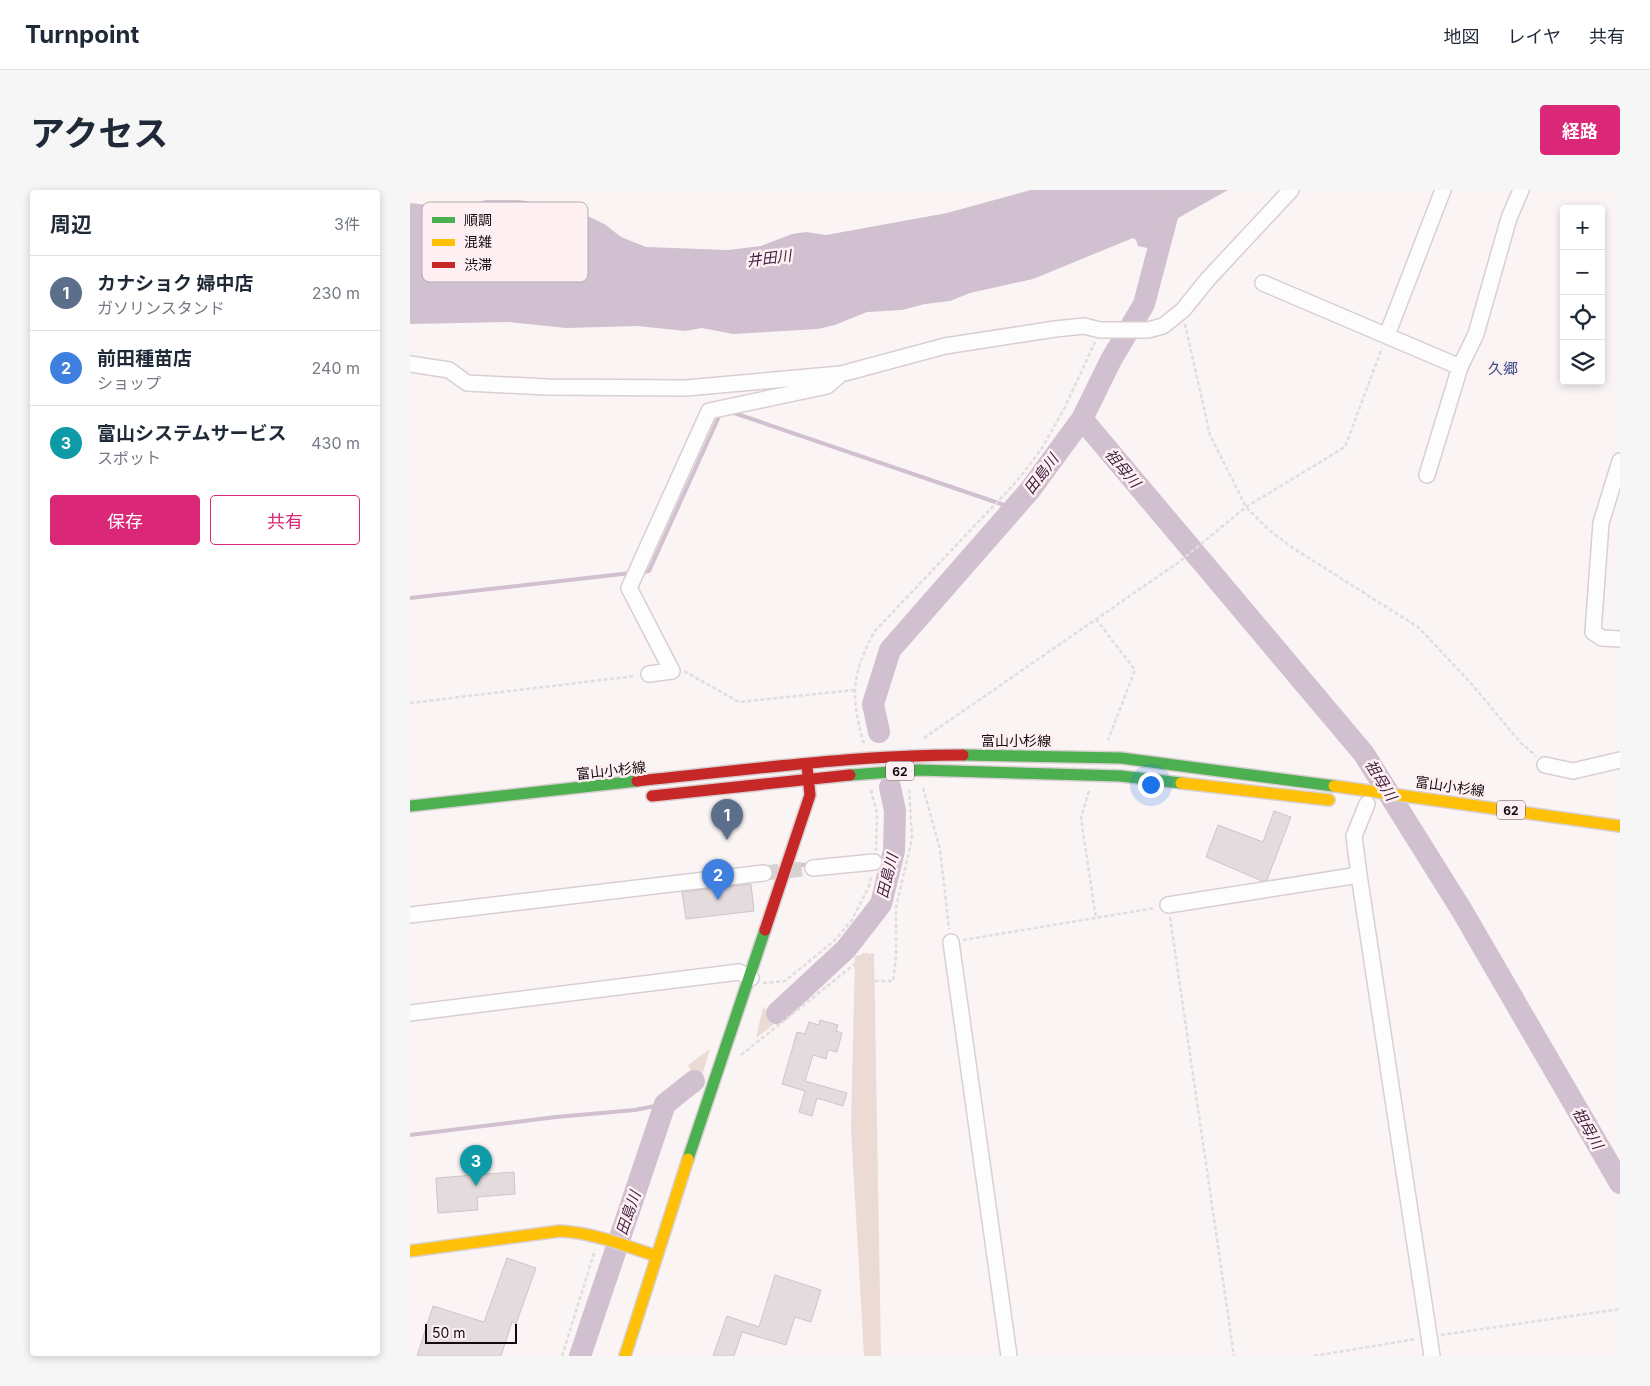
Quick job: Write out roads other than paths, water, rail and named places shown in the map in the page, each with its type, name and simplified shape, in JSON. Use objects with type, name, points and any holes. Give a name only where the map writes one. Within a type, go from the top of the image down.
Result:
[{"type":"main road","name":"富山小杉線","points":[[416,806],[807,763],[919,755],[1046,755],[1112,758],[1195,766],[1368,801],[1402,794],[1620,826]]},
{"type":"main road","points":[[625,1356],[656,1256],[727,1051],[810,795],[807,763]]},
{"type":"main road","name":"62","points":[[639,797],[868,773],[912,771],[1120,776],[1338,801]]},
{"type":"main road","points":[[410,1251],[560,1231],[582,1232],[602,1237],[656,1256]]},
{"type":"street","points":[[410,364],[449,370],[467,383],[547,387],[686,388],[841,374],[945,346],[1055,329],[1084,326],[1100,330],[1148,330],[1163,326],[1183,310],[1208,279],[1291,190]]},
{"type":"street","points":[[1387,335],[1443,190]]},
{"type":"street","points":[[1427,475],[1460,367],[1476,334],[1509,218],[1521,190]]},
{"type":"street","points":[[1264,283],[1460,367]]},
{"type":"street","points":[[649,674],[672,671],[629,588],[709,411],[827,386],[841,374]]},
{"type":"street","points":[[1620,461],[1600,523],[1593,632],[1602,638],[1620,639]]},
{"type":"street","points":[[1545,765],[1573,771],[1620,760]]},
{"type":"street","points":[[1368,801],[1354,836],[1432,1356]]},
{"type":"street","points":[[813,868],[874,862]]},
{"type":"street","points":[[410,915],[764,873]]},
{"type":"street","points":[[1168,905],[1360,874]]},
{"type":"street","points":[[951,942],[1009,1356]]},
{"type":"street","points":[[410,1013],[739,972],[751,978]]},
{"type":"water","name":"井田川","points":[[1031,190],[1228,190],[1171,222],[1156,250],[1138,246],[1133,238],[1033,279],[970,293],[950,301],[925,304],[902,310],[867,312],[835,325],[818,329],[733,334],[702,328],[685,331],[638,326],[566,328],[508,322],[410,324],[410,203],[422,204],[422,282],[588,282],[588,217],[606,225],[621,237],[646,247],[728,250],[761,246],[792,234],[806,232],[826,235],[947,213]]},
{"type":"water","points":[[486,200],[532,202],[479,202]]},
{"type":"waterway","name":"田島川","points":[[879,732],[873,704],[890,650],[1030,490],[1082,419],[1111,360],[1144,304],[1174,190]]},
{"type":"waterway","points":[[641,572],[649,571],[721,412]]},
{"type":"waterway","points":[[731,412],[1013,508]]},
{"type":"waterway","name":"祖母川","points":[[1082,419],[1364,754],[1461,909],[1620,1183]]},
{"type":"waterway","points":[[410,598],[631,573]]},
{"type":"waterway","name":"田島川","points":[[777,1013],[846,949],[881,904],[894,851],[895,811],[890,787]]},
{"type":"waterway","points":[[792,866],[810,864]]},
{"type":"waterway","name":"田島川","points":[[580,1356],[665,1104],[694,1081]]},
{"type":"waterway","points":[[410,1135],[556,1117],[635,1110],[665,1104]]},
{"type":"tunnel","points":[[764,873],[813,868]]},
{"type":"place","name":"カナショク 婦中店","points":[[727,840]]},
{"type":"place","name":"前田種苗店","points":[[718,900]]},
{"type":"place","name":"富山システムサービス","points":[[476,1186]]},
{"type":"district","name":"久郷","points":[[1503,368]]}]
